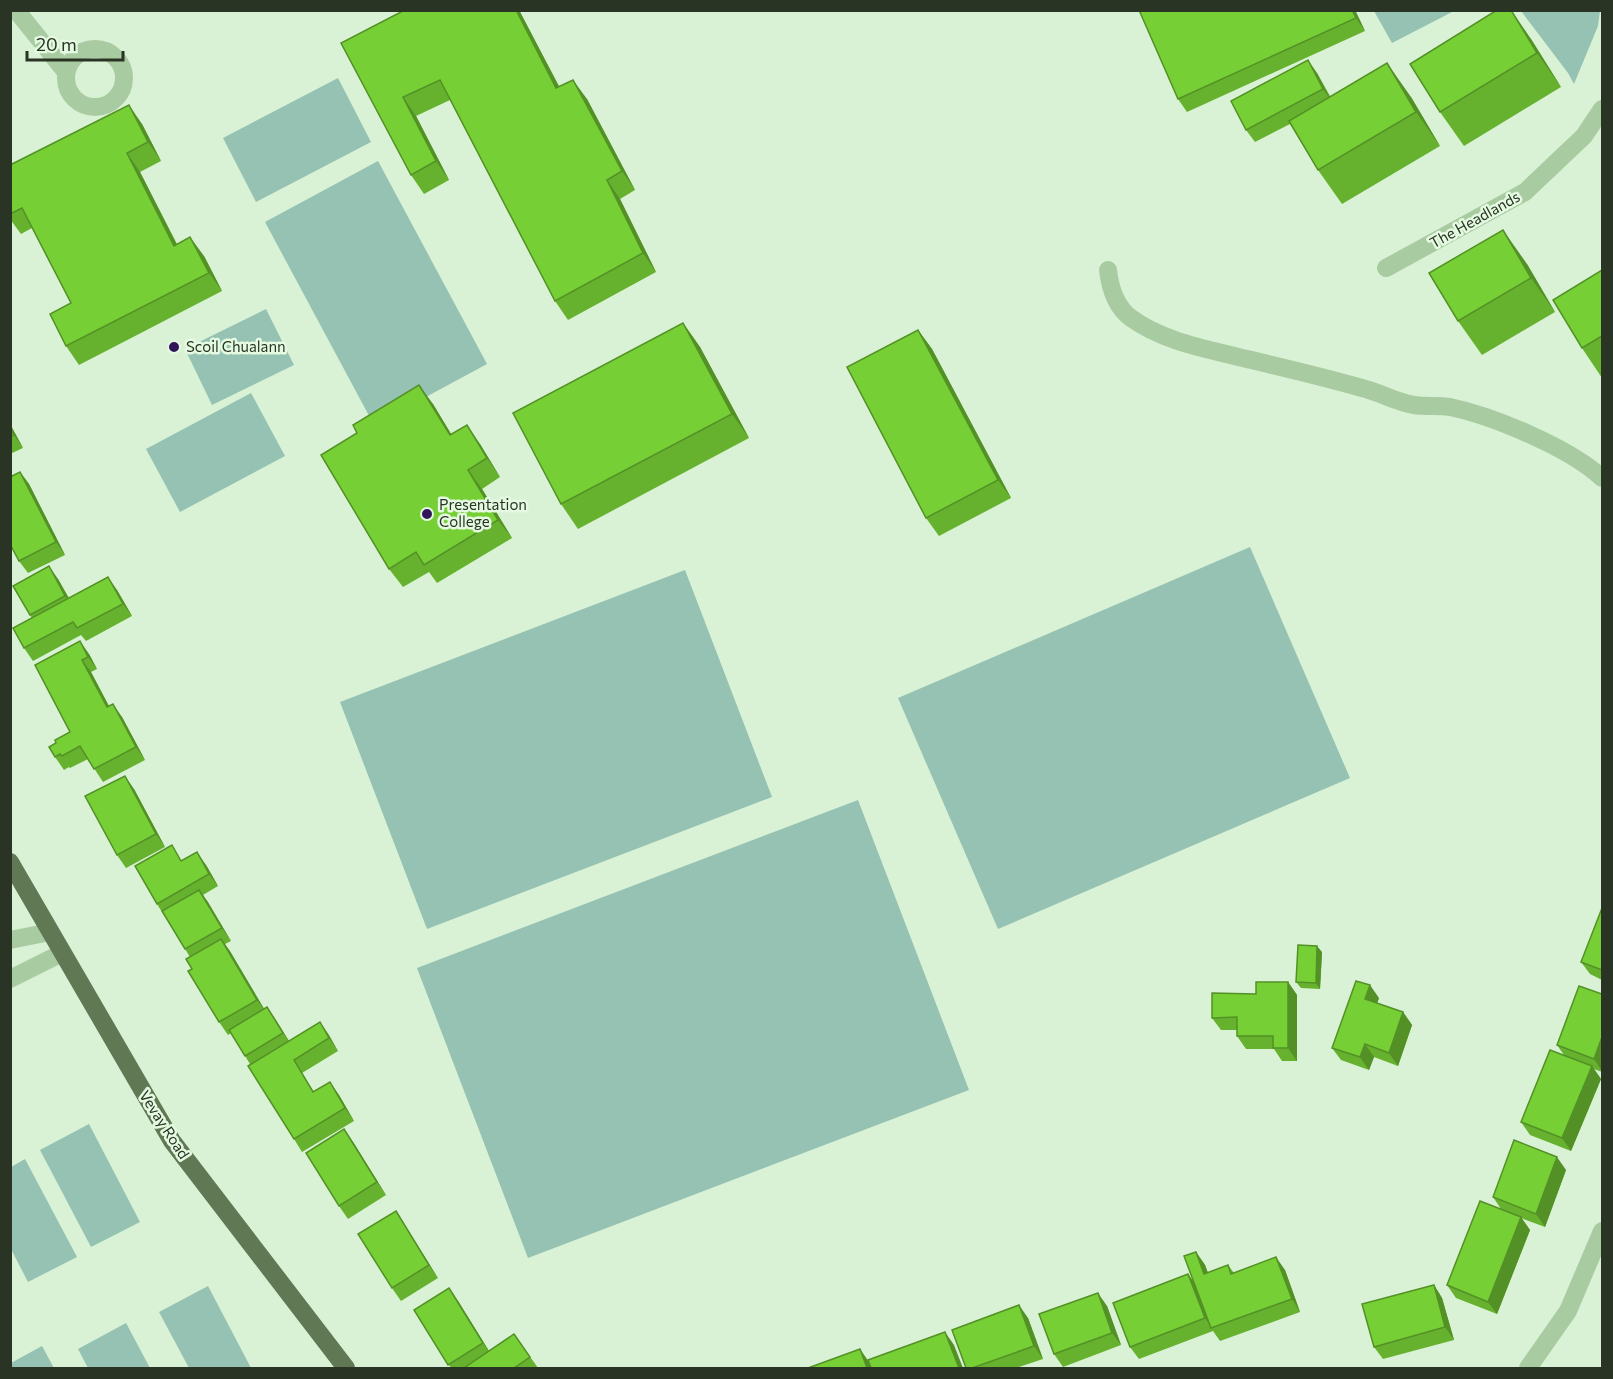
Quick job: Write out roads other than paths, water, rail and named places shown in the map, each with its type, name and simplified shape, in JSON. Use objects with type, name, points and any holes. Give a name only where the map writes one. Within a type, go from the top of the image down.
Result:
[{"type":"main road","name":"Vevay Road","points":[[10,862],[172,1141],[346,1368]]},
{"type":"street","points":[[16,10],[66,72]]},
{"type":"street","name":"The Headlands","points":[[1386,268],[1525,192],[1584,136],[1602,108]]},
{"type":"street","points":[[1108,270],[1115,299],[1129,317],[1157,334],[1187,344],[1364,388],[1413,405],[1448,407],[1486,417],[1555,447],[1586,464],[1602,478]]},
{"type":"street","points":[[10,940],[50,932]]},
{"type":"street","points":[[10,980],[62,953]]},
{"type":"street","points":[[1528,1368],[1568,1311],[1602,1231]]},
{"type":"place","name":"Scoil Chualann","points":[[174,347]]},
{"type":"place","name":"Presentation College","points":[[427,514]]}]
